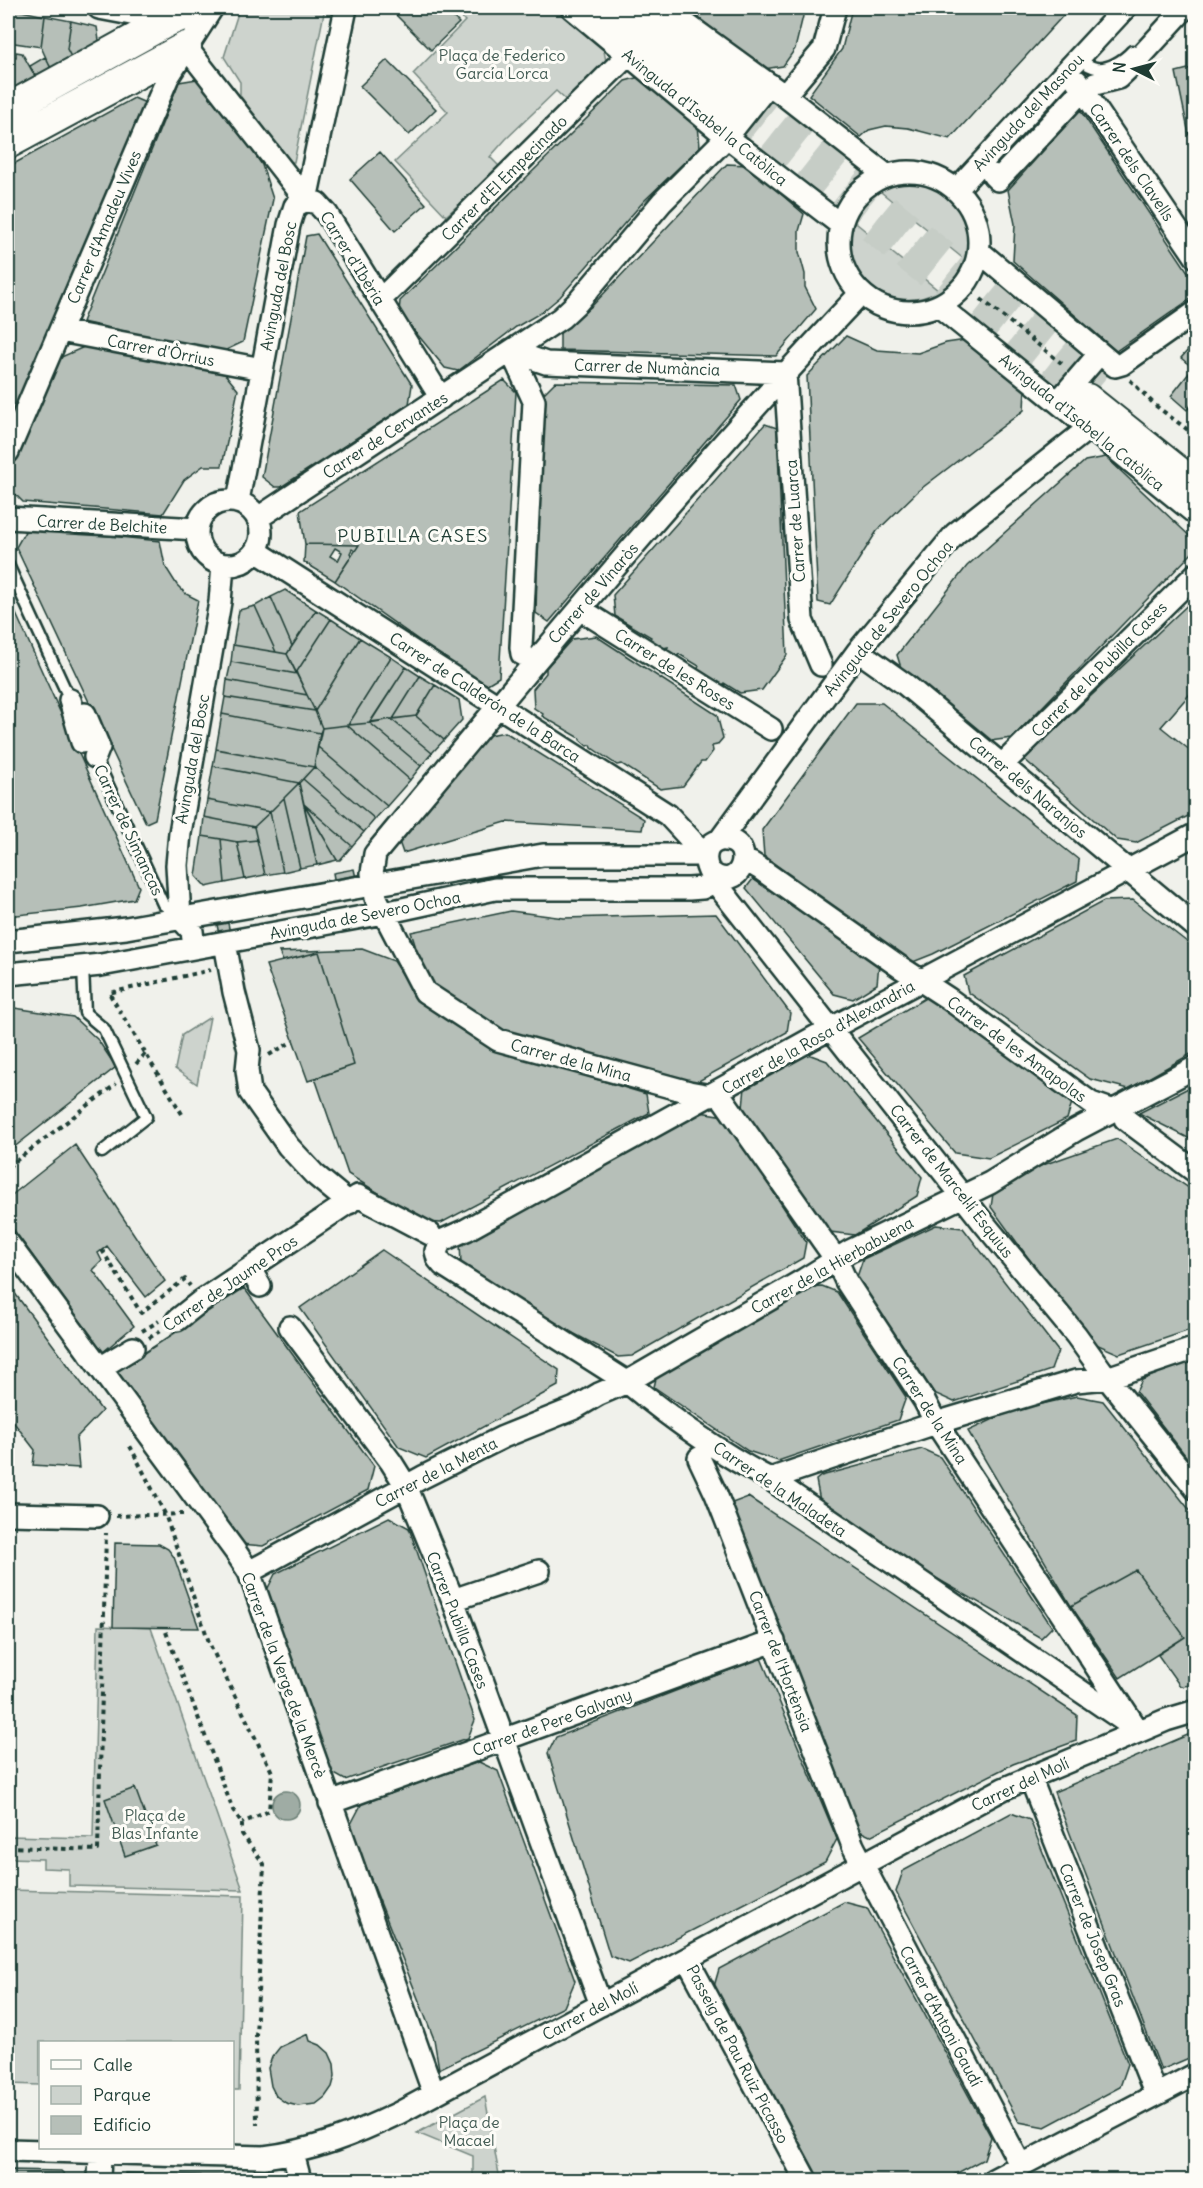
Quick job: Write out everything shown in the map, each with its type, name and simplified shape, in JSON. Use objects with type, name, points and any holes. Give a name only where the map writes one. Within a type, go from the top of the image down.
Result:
[{"type":"street","points":[[99,8],[168,21]]},
{"type":"street","points":[[8,109],[168,21],[200,8]]},
{"type":"street","name":"Carrer d'Amadeu Vives","points":[[8,452],[168,77],[212,8]]},
{"type":"street","name":"Avinguda del Bosc","points":[[238,501],[293,211],[298,203],[306,200],[346,8]]},
{"type":"street","name":"Avinguda d'Isabel la Catòlica","points":[[572,8],[628,56],[886,175]]},
{"type":"street","name":"Avinguda d'Isabel la Catòlica","points":[[603,8],[743,108]]},
{"type":"street","name":"Avinguda d'Isabel la Catòlica","points":[[637,8],[743,108]]},
{"type":"street","name":"Avinguda d'Isabel la Catòlica","points":[[664,8],[743,108],[841,225]]},
{"type":"street","points":[[790,88],[824,49],[835,8]]},
{"type":"street","name":"Avinguda del Masnou","points":[[957,189],[1125,8]]},
{"type":"street","name":"Avinguda del Masnou","points":[[993,175],[998,180],[1077,96],[1095,84],[1118,78],[1141,56],[1177,10]]},
{"type":"street","points":[[8,143],[186,47]]},
{"type":"street","name":"Carrer d'Ibèria","points":[[186,47],[306,200],[317,203],[327,214],[441,398]]},
{"type":"street","name":"Carrer d'El Empecinado","points":[[380,300],[628,56]]},
{"type":"street","name":"Carrer dels Clavells","points":[[1073,63],[1084,91],[1196,257]]},
{"type":"street","name":"Carrer de Cervantes","points":[[258,518],[561,318],[578,302],[743,108]]},
{"type":"street","points":[[911,171],[935,176],[957,189],[971,207],[979,229],[980,252],[967,284],[955,297],[940,307],[913,314],[885,309],[860,294],[846,274],[839,250],[841,225],[851,202],[869,184],[886,175],[911,171]]},
{"type":"street","name":"Avinguda d'Isabel la Catòlica","points":[[980,252],[1091,380],[1196,486]]},
{"type":"street","name":"Carrer de Vinaròs","points":[[384,913],[376,898],[372,873],[375,854],[498,704],[580,609],[785,373],[860,294]]},
{"type":"street","name":"Avinguda d'Isabel la Catòlica","points":[[940,307],[1196,514]]},
{"type":"street","points":[[1091,380],[1122,364],[1196,312]]},
{"type":"street","name":"Carrer d'Òrrius","points":[[60,332],[262,369]]},
{"type":"street","points":[[511,351],[534,401],[520,647],[522,654]]},
{"type":"street","name":"Carrer de Numància","points":[[511,351],[546,363],[785,373]]},
{"type":"street","name":"Carrer de Luarca","points":[[785,373],[802,620],[820,665]]},
{"type":"street","name":"Avinguda d'Isabel la Catòlica","points":[[1091,380],[1196,460]]},
{"type":"street","name":"Avinguda de Severo Ochoa","points":[[720,840],[858,651],[955,534],[1089,428]]},
{"type":"street","points":[[238,501],[258,518],[261,529],[260,540],[256,551],[242,563],[223,565],[212,560],[203,552],[198,541],[197,529],[208,508],[219,502],[238,501]]},
{"type":"street","name":"Carrer de Belchite","points":[[8,518],[197,529]]},
{"type":"street","name":"Carrer de Calderón de la Barca","points":[[256,551],[668,814],[713,872]]},
{"type":"street","name":"Avinguda del Bosc","points":[[180,918],[177,865],[180,832],[220,602],[223,565]]},
{"type":"street","name":"Carrer de la Pubilla Cases","points":[[1003,764],[1196,574]]},
{"type":"street","name":"Carrer de les Roses","points":[[580,609],[771,729]]},
{"type":"street","name":"Carrer dels Naranjos","points":[[858,651],[906,685],[1003,764],[1196,927]]},
{"type":"street","name":"Carrer de Simancas","points":[[70,700],[82,742],[87,740],[81,716],[85,714],[99,747],[95,757]]},
{"type":"street","name":"Carrer de la Rosa d'Alexandria","points":[[436,1237],[466,1230],[832,1028],[1196,834]]},
{"type":"street","points":[[720,840],[727,840],[738,846],[744,856],[743,863],[736,874],[729,878],[713,872],[712,844],[720,840]]},
{"type":"street","name":"Avinguda de Severo Ochoa","points":[[8,942],[126,928],[543,855],[713,872],[702,888],[495,889],[225,943],[83,967],[8,974]]},
{"type":"street","name":"Carrer de les Amapolas","points":[[743,863],[759,867],[949,999],[1091,1103],[1119,1115],[1196,1172]]},
{"type":"street","name":"Carrer de Marcel·lí Esquius","points":[[713,872],[730,901],[1196,1489]]},
{"type":"street","name":"Carrer de la Mina","points":[[384,913],[425,992],[498,1040],[689,1092],[714,1094],[837,1261],[846,1281],[924,1400],[936,1423],[1139,1731]]},
{"type":"street","points":[[180,918],[192,931],[194,948]]},
{"type":"street","points":[[154,923],[160,954]]},
{"type":"street","points":[[225,943],[249,1050],[247,1071],[249,1092],[288,1146],[314,1174],[353,1199],[436,1237]]},
{"type":"street","name":"Carrer de la Hierbabuena","points":[[627,1382],[837,1261],[850,1251],[990,1183],[1076,1130],[1119,1115],[1196,1067]]},
{"type":"street","name":"Carrer de Jaume Pros","points":[[173,1318],[201,1301],[255,1277],[353,1199]]},
{"type":"street","name":"Carrer de la Maladeta","points":[[436,1237],[436,1251],[442,1265],[627,1382],[682,1424],[752,1470],[770,1479],[1139,1731]]},
{"type":"street","name":"Carrer de la Verge de la Mercè","points":[[8,1243],[249,1572],[434,2094]]},
{"type":"street","name":"Carrer Pubilla Cases","points":[[290,1327],[391,1462],[406,1486],[453,1600],[601,2005]]},
{"type":"street","points":[[100,1368],[137,1340]]},
{"type":"street","points":[[770,1479],[936,1423],[1076,1382],[1107,1378],[1196,1348]]},
{"type":"street","name":"Carrer de la Menta","points":[[249,1572],[406,1486],[503,1437],[575,1408],[627,1382]]},
{"type":"street","name":"Carrer de l'Hortènsia","points":[[699,1458],[716,1494],[862,1865]]},
{"type":"street","points":[[8,1514],[102,1516]]},
{"type":"street","points":[[453,1600],[539,1571]]},
{"type":"street","name":"Carrer de Pere Galvany","points":[[330,1803],[774,1641]]},
{"type":"street","name":"Carrer del Molí","points":[[8,2150],[264,2157],[294,2154],[360,2132],[1003,1789],[1166,1720],[1196,1711]]},
{"type":"street","name":"Carrer de Josep Gras","points":[[1030,1778],[1155,2093]]},
{"type":"street","name":"Carrer d'Antoni Gaudí","points":[[862,1865],[1021,2166]]},
{"type":"street","name":"Passeig de Pau Ruiz Picasso","points":[[687,1959],[806,2181]]},
{"type":"street","points":[[993,2181],[1155,2093],[1196,2074]]},
{"type":"street","points":[[99,2181],[100,2153]]},
{"type":"street","points":[[294,2154],[300,2181]]},
{"type":"lane","points":[[1073,63],[1104,68],[1125,59],[1177,10]]},
{"type":"lane","name":"Carrer de Simancas","points":[[8,565],[70,700]]},
{"type":"lane","name":"Carrer de Simancas","points":[[95,757],[163,904],[180,918]]},
{"type":"lane","points":[[83,967],[85,1013],[104,1029],[146,1117],[102,1152]]},
{"type":"path","points":[[981,299],[1091,380],[1156,406],[1196,436]]},
{"type":"path","points":[[109,993],[229,966]]},
{"type":"path","points":[[106,987],[182,1114]]},
{"type":"path","points":[[265,1049],[267,1056],[293,1041]]},
{"type":"path","points":[[8,1167],[127,1076],[146,1053]]},
{"type":"path","points":[[102,1250],[141,1313],[185,1279],[201,1301]]},
{"type":"path","name":"Carrer de Jaume Pros","points":[[137,1340],[173,1318]]},
{"type":"path","name":"Carrer de Jaume Pros","points":[[137,1340],[173,1318]]},
{"type":"path","points":[[129,1444],[165,1514],[210,1645],[272,1772],[269,1811],[242,1822]]},
{"type":"path","points":[[8,1847],[98,1850],[102,1516],[207,1514]]},
{"type":"path","points":[[166,1632],[233,1810],[242,1822],[242,1834],[264,1864],[256,2036],[257,2125]]},
{"type":"green space","points":[[249,8],[325,8],[294,162],[281,162],[240,103],[240,82],[224,57],[238,13]]},
{"type":"green space","name":"Plaça de Federico García Lorca","points":[[453,8],[555,8],[603,46],[607,66],[568,102],[556,91],[490,157],[500,167],[446,216],[395,162],[448,112],[413,74],[465,21]]},
{"type":"green space","points":[[905,179],[935,186],[956,203],[967,229],[968,244],[965,260],[876,188]]},
{"type":"green space","points":[[851,219],[939,291],[920,298],[902,299],[885,295],[870,286],[859,273],[851,257],[848,239]]},
{"type":"green space","points":[[210,1017],[197,1084],[175,1069],[182,1035]]},
{"type":"green space","name":"Plaça de Blas Infante","points":[[98,1626],[151,1628],[243,1890],[69,1886],[69,1869],[43,1868],[43,1859],[8,1858],[8,1836],[93,1838]]},
{"type":"green space","points":[[8,1890],[243,1896],[239,2090],[234,2090],[234,2041],[39,2041],[39,2085],[8,2084]]},
{"type":"green space","name":"Plaça de Macael","points":[[485,2097],[500,2180],[473,2180],[473,2156],[417,2133]]},
{"type":"shaded area","points":[[286,1791],[296,1795],[300,1805],[296,1815],[286,1819],[276,1815],[272,1805],[276,1795]]},
{"type":"building","points":[[8,8],[45,16],[41,47],[8,42]]},
{"type":"building","points":[[389,8],[444,8],[459,23],[431,50]]},
{"type":"building","points":[[686,8],[805,8],[795,49],[783,66],[764,69]]},
{"type":"building","points":[[852,8],[1070,8],[950,139],[908,128],[886,126],[869,130],[861,137],[809,95],[842,49]]},
{"type":"building","points":[[45,16],[71,21],[67,49],[73,61],[52,71],[41,47]]},
{"type":"building","points":[[71,21],[97,27],[100,47],[73,61],[67,49]]},
{"type":"building","points":[[16,52],[22,53],[36,78],[8,93],[8,56],[16,57]]},
{"type":"building","points":[[45,57],[51,68],[35,76],[30,66]]},
{"type":"building","points":[[387,60],[436,109],[409,135],[360,86]]},
{"type":"building","points":[[1196,67],[1196,134],[1189,135],[1176,72]]},
{"type":"building","points":[[643,76],[698,125],[700,147],[644,201],[560,297],[458,371],[445,368],[399,312],[400,301],[625,81]]},
{"type":"building","points":[[203,78],[262,165],[273,199],[243,342],[222,352],[82,322],[179,82]]},
{"type":"building","points":[[134,98],[148,104],[8,428],[8,167]]},
{"type":"building","points":[[1080,110],[1196,284],[1196,295],[1116,351],[1013,261],[1015,224],[1008,190]]},
{"type":"building","points":[[380,152],[426,204],[395,231],[350,179]]},
{"type":"building","points":[[727,164],[747,165],[804,214],[799,231],[799,252],[805,274],[805,287],[816,309],[776,356],[560,350],[560,332],[592,306]]},
{"type":"building","points":[[317,234],[412,385],[409,404],[281,487],[275,487],[262,477],[306,236]]},
{"type":"building","points":[[846,336],[877,350],[918,353],[946,343],[966,340],[1025,388],[1024,410],[918,491],[877,531],[830,605],[818,602],[807,376]]},
{"type":"building","points":[[1196,341],[1196,399],[1187,410],[1171,396],[1193,368],[1181,358]]},
{"type":"building","points":[[84,347],[225,374],[238,390],[222,466],[203,466],[184,480],[163,514],[23,502],[8,487],[8,469],[59,358]]},
{"type":"building","points":[[504,380],[516,392],[499,677],[484,686],[335,581],[359,545],[305,544],[300,511]]},
{"type":"building","points":[[555,382],[736,385],[741,400],[549,622],[536,613],[541,396]]},
{"type":"building","points":[[765,424],[777,428],[787,655],[762,690],[740,693],[724,683],[722,686],[697,670],[699,666],[679,654],[677,657],[667,651],[668,647],[663,648],[650,639],[651,637],[615,616],[613,595]]},
{"type":"building","points":[[1106,457],[1196,542],[1196,549],[1012,738],[990,741],[902,671],[897,655],[967,566],[1085,461]]},
{"type":"building","points":[[27,528],[160,541],[165,566],[177,585],[186,594],[198,600],[155,819],[146,823],[16,547]]},
{"type":"building","points":[[305,544],[359,545],[355,551],[352,549],[350,553],[352,555],[335,581],[304,562]],"holes":[[[335,548],[342,552],[338,561],[330,556]]]},
{"type":"building","points":[[285,590],[316,610],[292,646],[271,597]]},
{"type":"building","points":[[8,596],[139,887],[134,899],[82,908],[8,916]]},
{"type":"building","points":[[271,597],[292,646],[287,654],[276,652],[255,606]]},
{"type":"building","points":[[1196,597],[1196,687],[1161,727],[1196,755],[1196,812],[1136,843],[1117,840],[1024,759]]},
{"type":"building","points":[[255,606],[276,652],[233,645],[239,610]]},
{"type":"building","points":[[316,610],[331,619],[296,673],[287,654]]},
{"type":"building","points":[[331,619],[360,638],[315,711],[296,673]]},
{"type":"building","points":[[596,636],[717,715],[723,738],[717,745],[712,746],[713,751],[705,762],[701,762],[683,786],[660,789],[622,764],[617,765],[591,745],[587,746],[580,738],[542,716],[543,714],[534,708],[533,689],[546,673],[546,668],[572,639]]},
{"type":"building","points":[[360,638],[391,657],[348,725],[322,728],[315,711]]},
{"type":"building","points":[[233,645],[287,654],[297,674],[231,662]]},
{"type":"building","points":[[391,657],[406,667],[370,723],[348,725]]},
{"type":"building","points":[[231,662],[297,674],[307,695],[227,680]]},
{"type":"building","points":[[406,667],[420,676],[393,719],[370,722]]},
{"type":"building","points":[[420,676],[435,685],[416,716],[393,719]]},
{"type":"building","points":[[227,680],[307,695],[315,711],[225,697]]},
{"type":"building","points":[[435,685],[459,700],[462,720],[444,740],[416,716]]},
{"type":"building","points":[[225,697],[315,711],[322,728],[320,733],[222,714]]},
{"type":"building","points":[[856,703],[882,703],[1079,860],[1077,881],[933,954],[908,964],[764,856],[762,830]]},
{"type":"building","points":[[222,714],[320,733],[314,767],[216,749]]},
{"type":"building","points":[[416,716],[444,740],[432,753],[391,719]]},
{"type":"building","points":[[391,719],[432,753],[421,766],[370,723]]},
{"type":"building","points":[[370,723],[421,766],[410,780],[347,725]]},
{"type":"building","points":[[347,725],[410,780],[387,806],[318,747],[322,728]]},
{"type":"building","points":[[505,732],[644,819],[642,830],[506,822],[403,853],[398,839],[484,736]]},
{"type":"building","points":[[318,747],[387,806],[375,819],[314,767]]},
{"type":"building","points":[[216,749],[314,767],[299,783],[213,766]]},
{"type":"building","points":[[213,766],[299,783],[270,812],[207,800]]},
{"type":"building","points":[[314,767],[375,819],[364,832],[303,779]]},
{"type":"building","points":[[303,779],[364,832],[352,846],[304,804],[299,783]]},
{"type":"building","points":[[299,783],[317,865],[300,868],[284,798]]},
{"type":"building","points":[[284,798],[300,868],[283,872],[270,812]]},
{"type":"building","points":[[207,800],[270,812],[254,827],[204,817]]},
{"type":"building","points":[[304,804],[352,846],[340,860],[337,860]]},
{"type":"building","points":[[304,804],[312,817],[337,860],[317,865]]},
{"type":"building","points":[[270,812],[283,872],[265,875],[254,827]]},
{"type":"building","points":[[204,817],[254,827],[257,840],[238,842],[202,836]]},
{"type":"building","points":[[202,836],[221,839],[225,883],[206,887],[196,876]]},
{"type":"building","points":[[221,839],[237,842],[245,879],[225,883]]},
{"type":"building","points":[[257,840],[265,875],[245,879],[237,842]]},
{"type":"building","points":[[354,869],[356,878],[335,884],[333,873]]},
{"type":"building","points":[[753,879],[879,963],[877,984],[853,999],[834,994],[746,888]]},
{"type":"building","points":[[1133,900],[1196,949],[1196,1051],[1129,1089],[1090,1079],[968,992],[964,976],[1104,901]]},
{"type":"building","points":[[511,911],[564,918],[716,914],[790,1013],[787,1032],[695,1083],[495,1030],[427,983],[411,932]]},
{"type":"building","points":[[228,923],[230,933],[219,934],[217,925]]},
{"type":"building","points":[[362,949],[394,961],[419,1000],[496,1049],[646,1094],[649,1113],[441,1223],[425,1222],[348,1174],[315,1078],[354,1065],[319,952],[283,961],[279,952]]},
{"type":"building","points":[[319,952],[354,1065],[308,1081],[266,965]]},
{"type":"building","points":[[927,997],[1073,1099],[1067,1119],[989,1158],[955,1153],[858,1038]]},
{"type":"building","points":[[8,1007],[73,1017],[98,1040],[116,1067],[8,1152]]},
{"type":"building","points":[[808,1054],[827,1061],[922,1177],[917,1196],[855,1235],[830,1232],[743,1108],[745,1087]]},
{"type":"building","points":[[1196,1084],[1196,1142],[1139,1113]]},
{"type":"building","points":[[700,1112],[724,1116],[806,1242],[803,1258],[632,1356],[618,1357],[535,1313],[461,1264],[460,1243]]},
{"type":"building","points":[[1117,1139],[1196,1193],[1196,1328],[1119,1354],[1089,1341],[991,1207],[993,1194],[1023,1172]]},
{"type":"building","points":[[75,1145],[165,1281],[146,1297],[107,1246],[98,1253],[102,1261],[93,1270],[134,1326],[103,1352],[8,1222],[8,1198]]},
{"type":"building","points":[[936,1225],[963,1228],[1058,1351],[1051,1370],[954,1402],[934,1393],[857,1277],[863,1259]]},
{"type":"building","points":[[382,1250],[559,1370],[558,1386],[426,1458],[399,1447],[300,1308]]},
{"type":"building","points":[[8,1284],[102,1411],[76,1438],[79,1468],[33,1465],[35,1450],[8,1415]]},
{"type":"building","points":[[822,1286],[837,1292],[906,1397],[898,1420],[778,1461],[748,1451],[654,1387],[657,1374],[808,1287]]},
{"type":"building","points":[[244,1288],[374,1466],[368,1490],[263,1546],[241,1544],[110,1375]]},
{"type":"building","points":[[1196,1358],[1196,1469],[1136,1392],[1142,1380]]},
{"type":"building","points":[[1077,1396],[1103,1401],[1196,1518],[1196,1685],[1180,1686],[1158,1655],[1185,1637],[1136,1570],[1071,1606],[968,1431],[1011,1411]]},
{"type":"building","points":[[922,1449],[940,1457],[1052,1627],[1041,1638],[880,1546],[820,1501],[816,1480],[821,1476]]},
{"type":"building","points":[[748,1497],[1077,1715],[1076,1741],[1013,1764],[870,1836],[853,1828],[727,1505]]},
{"type":"building","points":[[389,1517],[409,1528],[475,1720],[468,1738],[345,1780],[329,1771],[266,1592],[275,1574]]},
{"type":"building","points":[[115,1543],[159,1544],[168,1549],[174,1557],[199,1628],[113,1627]]},
{"type":"building","points":[[1136,1570],[1185,1637],[1120,1678],[1071,1606]]},
{"type":"building","points":[[761,1658],[837,1839],[825,1862],[629,1963],[610,1956],[548,1753],[556,1737]]},
{"type":"building","points":[[1190,1734],[1196,1734],[1196,2055],[1161,2070],[1054,1792]]},
{"type":"building","points":[[479,1762],[498,1771],[575,1981],[564,2007],[439,2069],[434,2039],[350,1826],[362,1803]]},
{"type":"building","points":[[135,1788],[156,1845],[125,1856],[105,1799]]},
{"type":"building","points":[[1011,1813],[1030,1820],[1128,2064],[1120,2087],[1045,2127],[1019,2122],[896,1892],[903,1871]]},
{"type":"building","points":[[844,1902],[867,1908],[991,2137],[984,2159],[944,2180],[815,2180],[713,1990],[719,1969]]},
{"type":"building","points":[[308,2034],[310,2041],[320,2045],[329,2053],[334,2064],[335,2076],[332,2087],[325,2097],[316,2104],[298,2106],[286,2103],[276,2096],[271,2086],[268,2068],[272,2057],[280,2047]]},
{"type":"building","points":[[8,2170],[61,2171],[70,2180],[8,2180]]},
{"type":"building","points":[[125,2173],[201,2175],[201,2180],[125,2180]]},
{"type":"building","points":[[201,2175],[265,2176],[276,2180],[201,2180]]},
{"type":"tunnel","points":[[746,95],[1101,384]]},
{"type":"tunnel","points":[[730,115],[1066,382]]},
{"type":"district","name":"PUBILLA CASES","points":[[413,536]]}]
